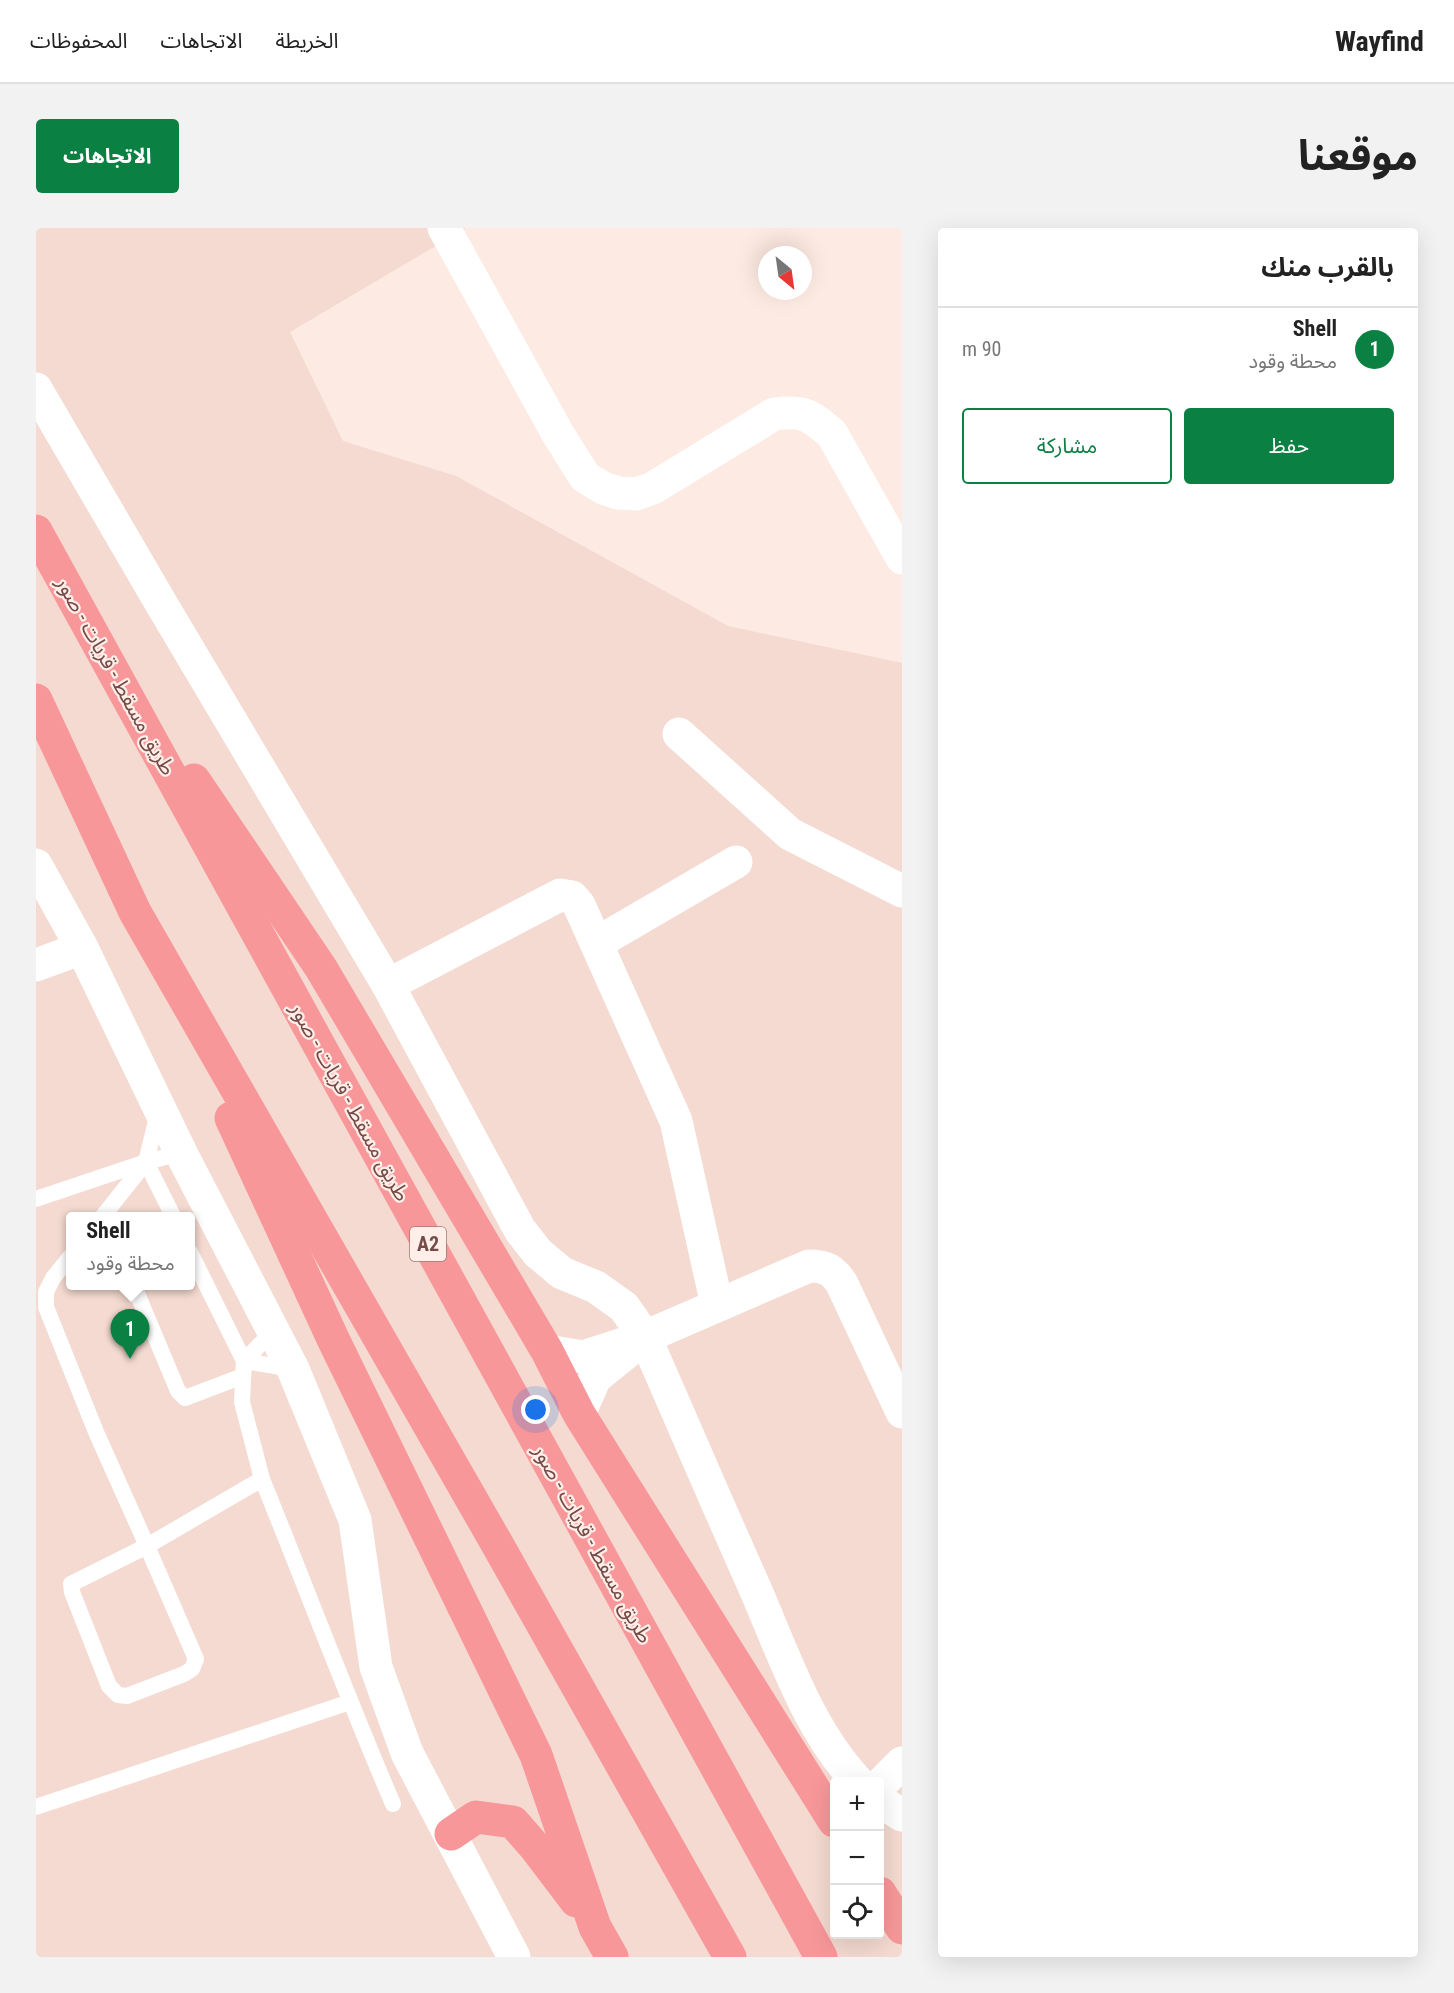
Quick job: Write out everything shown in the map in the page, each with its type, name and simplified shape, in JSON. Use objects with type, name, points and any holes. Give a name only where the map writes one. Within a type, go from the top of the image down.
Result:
[{"type":"highway","name":"طريق مسقط - قريات - صور","points":[[36,531],[821,1957]]},
{"type":"highway","points":[[71,597],[321,968],[547,1352],[579,1414],[830,1815]]},
{"type":"highway","points":[[36,700],[334,1341],[536,1755],[595,1927]]},
{"type":"highway","points":[[135,912],[496,1542],[730,1957]]},
{"type":"highway","points":[[451,1834],[476,1816],[513,1822],[535,1847],[595,1927],[612,1957]]},
{"type":"highway","points":[[884,1901],[902,1928]]},
{"type":"street","points":[[444,228],[558,434],[585,477],[603,488],[618,493],[636,494],[653,488],[774,414],[795,411],[816,420],[832,434],[902,558]]},
{"type":"street","points":[[36,389],[388,985],[520,1230],[538,1253],[562,1273],[596,1287],[624,1307],[645,1337],[816,1724],[840,1763],[853,1777]]},
{"type":"street","points":[[679,734],[790,834],[902,891]]},
{"type":"street","points":[[597,943],[736,862]]},
{"type":"street","points":[[36,865],[82,948],[181,1153],[293,1369],[355,1520],[376,1667],[407,1753],[514,1957]]},
{"type":"street","points":[[388,985],[560,895],[572,897],[579,905],[597,943],[676,1120],[717,1305]]},
{"type":"street","points":[[36,965],[82,948]]},
{"type":"street","points":[[547,1352],[583,1357],[645,1337],[809,1266],[823,1266],[835,1273],[842,1284],[902,1412]]},
{"type":"street","points":[[579,1414],[595,1378],[645,1337]]},
{"type":"street","points":[[884,1780],[902,1763]]},
{"type":"street","points":[[884,1804],[902,1815]]},
{"type":"lane","points":[[108,1212],[146,1162],[159,1109]]},
{"type":"lane","points":[[36,1199],[146,1162],[181,1153]]},
{"type":"lane","points":[[146,1162],[171,1212]]},
{"type":"lane","points":[[66,1262],[53,1278],[46,1292],[46,1307],[96,1432],[147,1546],[196,1659],[192,1669],[184,1674],[128,1696],[118,1695],[109,1686],[72,1592],[71,1584],[147,1546],[262,1479]]},
{"type":"lane","points":[[195,1263],[243,1368],[242,1402],[262,1479],[393,1804]]},
{"type":"lane","points":[[137,1290],[178,1390],[184,1398],[243,1368],[274,1330]]},
{"type":"lane","points":[[243,1368],[293,1369]]},
{"type":"lane","points":[[36,1807],[350,1702]]},
{"type":"shaded area","points":[[36,228],[466,228],[290,332],[343,441],[456,476],[728,626],[902,663],[902,1957],[36,1957]]},
{"type":"place","name":"Shell","points":[[130,1359]]}]
